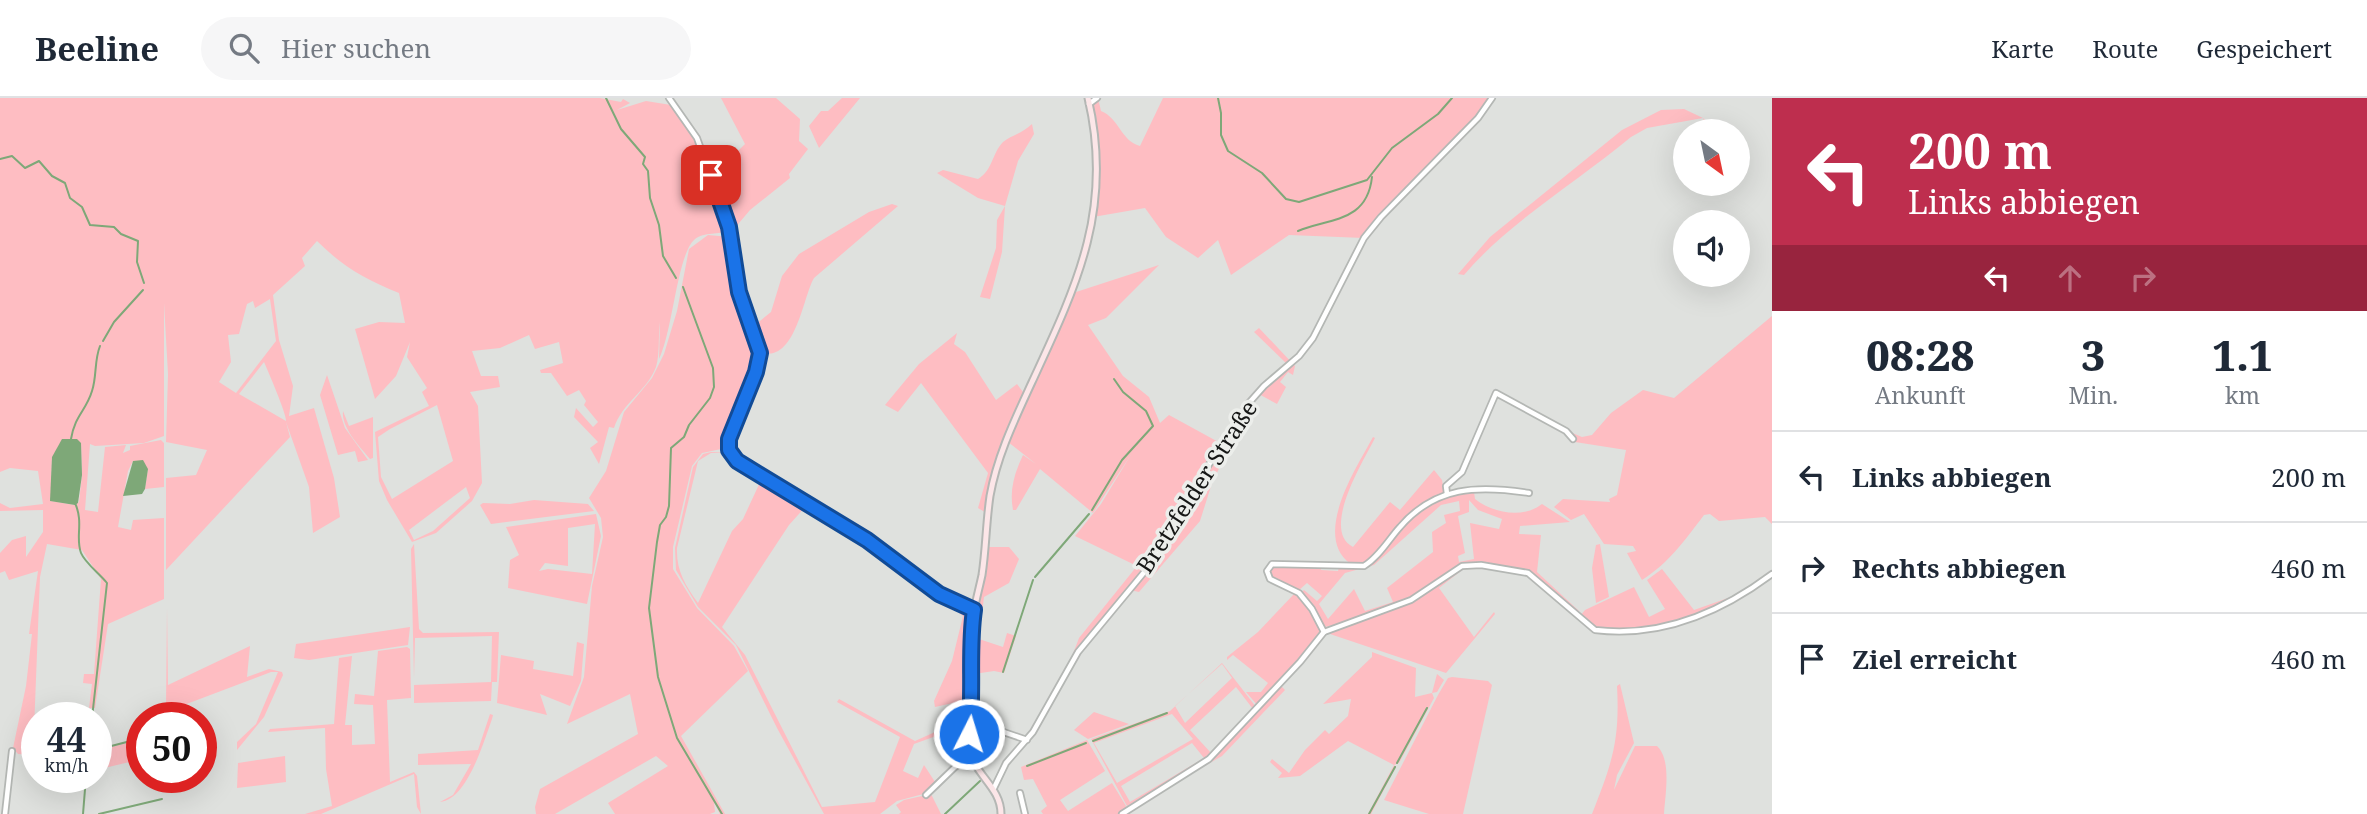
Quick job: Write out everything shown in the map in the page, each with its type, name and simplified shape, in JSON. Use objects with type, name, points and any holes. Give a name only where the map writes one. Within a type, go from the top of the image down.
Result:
[{"type":"main road","points":[[1001,814],[999,798],[994,788],[971,757],[971,632],[995,472],[1015,418],[1073,293],[1090,239],[1097,179],[1089,101]]},
{"type":"street","points":[[669,98],[697,138],[729,227],[739,292],[760,353],[756,372],[729,439],[731,455],[867,540],[939,594],[974,610]]},
{"type":"street","points":[[1089,101],[1097,98]]},
{"type":"street","name":"Bretzfelder Straße","points":[[994,788],[1006,763],[1027,740],[1078,652],[1146,570],[1183,517],[1208,466],[1248,404],[1264,386],[1299,356],[1313,338],[1353,257],[1381,216],[1478,118],[1492,98]]},
{"type":"street","points":[[1447,494],[1446,486],[1462,471],[1496,393],[1566,431],[1573,439]]},
{"type":"street","points":[[1324,632],[1312,609],[1299,593],[1270,579],[1267,571],[1270,566],[1276,562],[1364,566],[1420,506],[1447,494],[1466,491],[1508,490],[1528,493]]},
{"type":"street","points":[[1122,814],[1213,755],[1300,662],[1324,632],[1411,600],[1455,570],[1472,565],[1528,573],[1591,626],[1607,631],[1650,630],[1682,623],[1737,598],[1772,574]]},
{"type":"street","points":[[969,734],[979,731],[983,725],[1027,740]]},
{"type":"street","points":[[5,814],[12,751]]},
{"type":"street","points":[[926,794],[954,767],[971,757]]},
{"type":"street","points":[[1020,793],[1026,814]]},
{"type":"shaded area","points":[[0,98],[600,98],[621,102],[623,99],[630,103],[617,110],[646,101],[671,105],[696,139],[729,229],[698,237],[688,249],[659,359],[660,322],[656,367],[647,383],[623,411],[614,428],[609,427],[599,464],[590,448],[598,442],[574,417],[576,408],[593,427],[598,422],[584,405],[586,401],[579,390],[567,396],[551,373],[541,373],[540,370],[563,363],[559,342],[535,349],[529,335],[500,348],[472,351],[481,376],[498,376],[500,387],[470,392],[478,406],[482,483],[472,501],[436,533],[412,542],[379,481],[375,432],[429,406],[422,392],[427,388],[407,357],[410,342],[396,376],[375,399],[355,329],[379,322],[405,323],[399,293],[355,272],[317,241],[302,258],[305,266],[273,295],[279,340],[293,386],[289,416],[314,408],[334,478],[340,517],[313,533],[309,487],[286,422],[290,437],[166,570],[166,478],[196,475],[207,450],[166,442],[168,374],[164,303],[164,436],[144,443],[90,444],[85,510],[98,512],[105,447],[126,445],[123,453],[130,450],[130,446],[161,440],[164,443],[164,487],[145,489],[148,469],[133,461],[128,471],[118,527],[131,530],[133,520],[164,518],[164,599],[108,624],[96,702],[90,702],[92,684],[83,683],[84,674],[94,674],[101,579],[82,550],[47,544],[40,577],[35,702],[23,702],[38,571],[9,580],[5,571],[0,573],[0,553],[12,540],[26,536],[26,557],[43,532],[43,510],[0,511],[0,503],[10,508],[43,504],[38,471],[10,468],[0,472]],"holes":[[[270,299],[276,341],[236,393],[219,382],[231,362],[228,335],[239,334],[247,304],[253,301],[255,308]],[[264,362],[281,402],[286,421],[239,394]],[[437,405],[453,461],[392,499],[381,477],[378,437]],[[81,443],[82,475],[79,502],[75,505],[51,501],[52,457]],[[466,487],[470,498],[433,531],[414,540],[409,530]]]},
{"type":"shaded area","points":[[721,98],[776,98],[800,119],[799,141],[808,149],[789,174],[790,178],[750,210],[734,229],[712,177],[745,144]]},
{"type":"shaded area","points":[[842,98],[860,98],[819,148],[809,126],[821,111],[828,111]]},
{"type":"shaded area","points":[[1088,98],[1098,98],[1101,111],[1112,119],[1128,139],[1140,146],[1163,98],[1492,98],[1478,118],[1414,182],[1364,238],[1289,235],[1231,275],[1218,240],[1198,258],[1166,237],[1145,208],[1093,217],[1096,148]]},
{"type":"shaded area","points":[[1684,109],[1703,118],[1673,119],[1673,123],[1647,128],[1631,137],[1501,237],[1464,275],[1458,274],[1490,237],[1622,130],[1661,110]]},
{"type":"shaded area","points":[[1032,124],[1034,134],[1018,161],[1005,206],[978,198],[937,173],[943,170],[978,179],[987,171],[1003,142]]},
{"type":"shaded area","points":[[892,204],[898,206],[814,278],[796,328],[781,349],[771,353],[758,351],[755,371],[726,448],[702,453],[692,466],[673,547],[673,569],[697,608],[734,646],[748,671],[681,736],[725,814],[720,814],[714,802],[715,812],[710,814],[615,814],[608,803],[668,766],[656,756],[555,814],[536,814],[540,789],[638,734],[630,694],[567,724],[584,677],[592,586],[603,537],[601,518],[589,498],[606,471],[624,412],[652,378],[664,354],[677,311],[689,249],[708,235],[730,237],[736,283],[750,329],[771,312],[782,276],[799,254],[869,212]]},
{"type":"shaded area","points":[[1005,206],[1002,252],[990,299],[980,297],[996,248],[997,220]]},
{"type":"shaded area","points":[[1159,265],[1106,318],[1088,325],[1123,376],[1149,397],[1160,423],[1169,415],[1222,444],[1238,419],[1242,421],[1212,483],[1200,521],[1139,592],[1130,590],[1068,667],[1079,638],[1137,566],[1075,536],[1101,504],[1132,453],[1093,513],[1040,469],[1016,510],[1013,510],[1014,481],[1023,455],[1036,464],[1008,442],[1068,312],[1064,311],[1073,293]]},
{"type":"shaded area","points":[[1772,316],[1772,524],[1765,517],[1719,521],[1710,514],[1704,515],[1668,559],[1642,580],[1627,553],[1636,551],[1633,546],[1604,544],[1584,514],[1571,520],[1554,507],[1563,499],[1610,502],[1609,499],[1617,495],[1626,450],[1575,442],[1570,432],[1582,437],[1592,435],[1611,413],[1643,390],[1674,398]]},
{"type":"shaded area","points":[[1259,328],[1295,366],[1293,375],[1288,372],[1280,382],[1286,387],[1277,404],[1257,393],[1288,365],[1254,332]]},
{"type":"shaded area","points":[[957,333],[954,344],[965,352],[996,400],[1017,384],[1026,396],[1004,444],[988,514],[978,508],[988,473],[921,383],[898,412],[885,405],[919,364]]},
{"type":"shaded area","points":[[327,375],[345,428],[368,460],[358,462],[355,451],[338,455],[320,395]]},
{"type":"shaded area","points":[[343,411],[349,426],[373,417],[373,458],[370,459],[352,436],[345,423]]},
{"type":"shaded area","points":[[1373,437],[1375,438],[1355,478],[1343,511],[1341,526],[1344,538],[1353,547],[1390,502],[1400,510],[1434,470],[1442,480],[1444,492],[1413,510],[1372,559],[1363,564],[1351,564],[1340,552],[1335,537],[1336,519],[1348,483]]},
{"type":"shaded area","points":[[62,439],[77,439],[81,443],[82,475],[78,503],[75,505],[50,501],[52,457]]},
{"type":"shaded area","points":[[711,452],[729,453],[711,453],[698,461],[677,548],[682,577],[698,603],[732,531],[743,519],[762,478],[807,505],[789,525],[722,627],[745,655],[822,807],[875,802],[900,737],[837,702],[839,699],[915,741],[935,732],[936,736],[914,744],[903,771],[918,778],[924,765],[937,785],[927,793],[897,801],[880,814],[824,814],[736,645],[698,607],[676,570],[675,548],[693,467],[703,454]]},
{"type":"shaded area","points":[[143,460],[148,469],[145,489],[142,494],[123,496],[133,461]]},
{"type":"shaded area","points":[[1474,492],[1475,499],[1499,511],[1526,512],[1542,504],[1570,522],[1520,526],[1519,534],[1541,535],[1537,572],[1579,611],[1529,572],[1481,563],[1461,565],[1410,599],[1357,619],[1325,627],[1301,593],[1304,590],[1317,601],[1322,596],[1307,583],[1298,591],[1273,580],[1269,573],[1274,565],[1320,566],[1321,570],[1338,571],[1339,567],[1364,567],[1412,516],[1440,498],[1456,493]],"holes":[[[1469,500],[1478,510],[1502,519],[1499,529],[1470,523],[1474,559],[1459,562],[1458,556],[1465,553],[1458,516],[1469,512]],[[1459,501],[1460,511],[1444,515],[1446,523],[1432,532],[1433,552],[1387,588],[1393,602],[1365,611],[1354,589],[1328,619],[1319,604],[1345,573],[1374,565],[1441,505]]]},
{"type":"shaded area","points":[[534,500],[588,504],[594,511],[491,524],[480,505]]},
{"type":"shaded area","points":[[596,514],[601,536],[587,604],[508,588],[510,560],[519,555],[506,527]],"holes":[[[595,524],[592,574],[548,569],[539,571],[545,563],[568,566],[568,528]]]},
{"type":"shaded area","points":[[414,544],[419,629],[423,633],[499,632],[497,682],[492,682],[491,701],[414,703],[414,685],[491,682],[492,636],[415,638],[414,678],[411,549]]},
{"type":"shaded area","points":[[1600,544],[1609,597],[1596,603],[1592,568],[1596,545]]},
{"type":"shaded area","points":[[987,547],[1009,547],[1019,559],[1009,583],[984,597],[979,639],[1003,647],[1007,633],[1016,636],[1004,673],[994,671],[974,674],[973,631]]},
{"type":"shaded area","points":[[899,566],[938,595],[969,611],[971,699],[935,707],[934,701],[952,661],[963,616]]},
{"type":"shaded area","points":[[1662,569],[1694,610],[1745,592],[1692,616],[1637,629],[1597,629],[1581,615],[1585,610],[1634,587],[1649,617],[1665,609],[1647,580]]},
{"type":"shaded area","points":[[1462,570],[1439,588],[1474,637],[1494,612],[1495,614],[1446,673],[1330,634],[1329,631],[1411,601]]},
{"type":"shaded area","points":[[1295,593],[1312,612],[1320,635],[1258,706],[1246,692],[1261,692],[1268,683],[1233,655],[1227,660],[1227,657],[1258,632]]},
{"type":"shaded area","points":[[167,608],[168,685],[250,646],[247,677],[269,669],[282,672],[283,675],[264,717],[237,750],[237,742],[256,724],[278,672],[271,672],[192,702],[166,702]]},
{"type":"shaded area","points":[[410,627],[408,645],[309,660],[294,658],[296,644]]},
{"type":"shaded area","points":[[577,642],[584,644],[581,681],[570,706],[540,694],[547,715],[497,703],[501,655],[534,661],[533,669],[573,676]]},
{"type":"shaded area","points":[[407,647],[410,649],[411,698],[387,700],[390,782],[414,772],[417,776],[421,814],[417,807],[414,774],[321,814],[305,814],[332,806],[326,769],[325,728],[268,732],[270,729],[334,724],[339,658],[352,656],[345,725],[352,725],[352,745],[375,744],[373,705],[354,704],[355,694],[374,696],[378,651]]},
{"type":"shaded area","points":[[1372,652],[1416,668],[1415,697],[1432,693],[1434,698],[1399,763],[1394,765],[1348,741],[1300,776],[1278,778],[1282,773],[1270,762],[1272,759],[1289,773],[1305,750],[1325,730],[1329,734],[1348,716],[1351,699],[1323,704],[1372,657]]},
{"type":"shaded area","points":[[1222,663],[1256,707],[1207,759],[1127,806],[1091,739],[1170,711],[1175,706],[1185,723],[1232,678],[1222,664],[1188,694]],"holes":[[[1236,687],[1253,709],[1211,753],[1190,730]],[[1172,714],[1193,739],[1117,783],[1094,743]],[[1192,743],[1204,758],[1130,802],[1121,786]]]},
{"type":"shaded area","points":[[1437,674],[1444,680],[1437,692],[1432,693]]},
{"type":"shaded area","points":[[1448,678],[1488,681],[1492,685],[1463,814],[1429,814],[1384,800],[1438,695]]},
{"type":"shaded area","points":[[1620,684],[1634,743],[1617,775],[1614,790],[1635,746],[1657,746],[1662,752],[1666,769],[1664,814],[1592,814],[1613,752],[1617,722],[1617,686]]},
{"type":"shaded area","points":[[1281,686],[1285,690],[1222,756],[1194,772],[1221,750]]},
{"type":"shaded area","points":[[21,710],[21,754],[13,748]]},
{"type":"shaded area","points":[[1094,712],[1129,724],[1088,739],[1074,730]]},
{"type":"shaded area","points":[[490,714],[493,715],[484,741],[466,781],[450,799],[440,802],[453,795],[471,764],[418,765],[418,754],[478,750]]},
{"type":"shaded area","points":[[1087,740],[1105,771],[1060,800],[1068,811],[1112,783],[1126,806],[1125,810],[1119,814],[1043,814],[1041,811],[1047,806],[1033,779],[1024,780],[1021,767]]},
{"type":"shaded area","points":[[126,743],[126,763],[112,766],[112,747]]},
{"type":"shaded area","points":[[285,756],[286,782],[237,788],[238,763]]},
{"type":"shaded area","points":[[1394,765],[1396,767],[1371,814],[1368,814]]},
{"type":"shaded area","points":[[931,794],[941,814],[899,814],[901,812],[896,805],[904,800]]},
{"type":"waterway","points":[[606,98],[621,129],[645,157],[643,164],[648,171],[650,198],[659,225],[663,256],[676,278]]},
{"type":"waterway","points":[[1218,98],[1221,135],[1228,151],[1262,173],[1286,199],[1299,202],[1367,180],[1392,148],[1438,114],[1452,98]]},
{"type":"waterway","points":[[0,159],[12,156],[25,168],[39,161],[52,176],[65,183],[70,198],[82,207],[90,225],[114,227],[121,234],[138,241],[137,262],[144,283]]},
{"type":"waterway","points":[[1298,231],[1355,211],[1369,192],[1372,177]]},
{"type":"waterway","points":[[683,287],[713,368],[714,387],[710,398],[689,425],[684,437],[671,448],[669,506],[660,525],[649,608],[658,677],[677,738],[722,814]]},
{"type":"waterway","points":[[103,341],[114,322],[143,290]]},
{"type":"waterway","points":[[71,439],[75,424],[92,391],[100,346]]},
{"type":"waterway","points":[[1092,510],[1122,460],[1153,426],[1146,411],[1123,392],[1114,379]]},
{"type":"waterway","points":[[75,503],[79,517],[81,553],[107,583],[94,702]]},
{"type":"waterway","points":[[1035,577],[1089,514]]},
{"type":"waterway","points":[[1003,672],[1033,580]]},
{"type":"waterway","points":[[1397,763],[1427,708]]},
{"type":"waterway","points":[[1093,741],[1167,713]]},
{"type":"waterway","points":[[112,746],[126,742]]},
{"type":"waterway","points":[[1027,766],[1086,743]]},
{"type":"waterway","points":[[1369,814],[1395,767]]},
{"type":"waterway","points":[[945,814],[980,781]]},
{"type":"waterway","points":[[83,814],[85,793]]},
{"type":"waterway","points":[[99,814],[162,799]]},
{"type":"route","points":[[711,175],[732,238],[739,292],[760,353],[756,372],[729,439],[731,455],[867,540],[947,600],[974,610],[971,632],[972,699],[969,734]]}]
